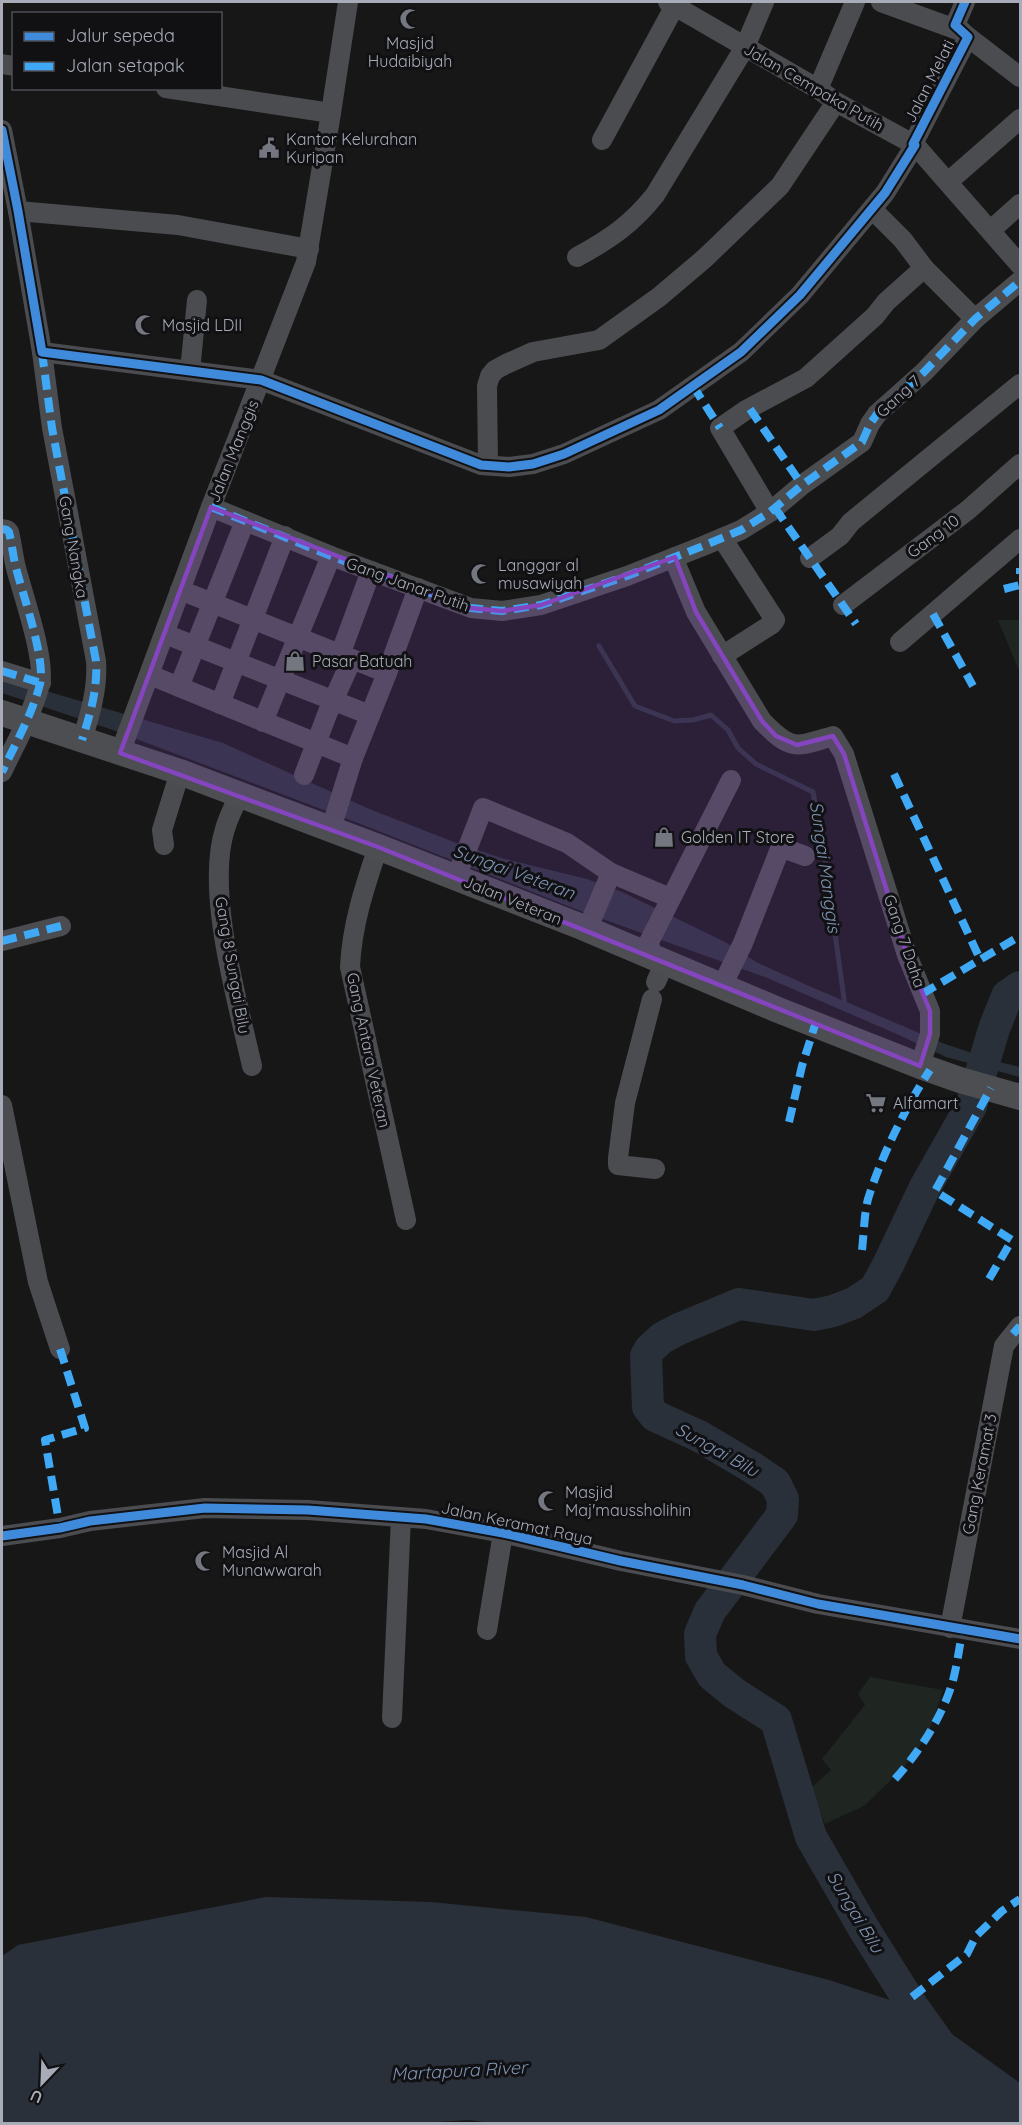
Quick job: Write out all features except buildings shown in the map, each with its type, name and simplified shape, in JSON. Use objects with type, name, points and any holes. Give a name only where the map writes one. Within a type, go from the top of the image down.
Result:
[{"type":"main road","name":"Jalan Veteran","points":[[2,713],[30,713],[123,746],[239,795],[331,823],[378,847],[459,871],[590,921],[655,968],[726,978],[925,1051],[960,1080],[1020,1097]]},
{"type":"street","name":"Jalan Manggis","points":[[123,746],[211,507],[301,277],[309,249],[348,2]]},
{"type":"street","points":[[577,257],[624,229],[655,195],[745,46],[764,2]]},
{"type":"street","points":[[819,89],[855,2]]},
{"type":"street","points":[[881,2],[963,34],[1020,77]]},
{"type":"street","name":"Jalan Melati","points":[[42,352],[261,380],[470,461],[488,465],[533,464],[564,454],[659,410],[741,352],[800,295],[885,193],[915,145],[913,144],[963,34],[955,25],[965,2]]},
{"type":"street","points":[[602,140],[674,3]]},
{"type":"street","name":"Jalan Cempaka Putih","points":[[674,3],[819,89],[836,102],[915,145],[1020,265]]},
{"type":"street","points":[[179,90],[331,113]]},
{"type":"street","points":[[488,465],[487,397],[490,376],[495,370],[533,352],[599,340],[659,297],[705,258],[780,186],[836,102]]},
{"type":"street","points":[[948,182],[1020,119]]},
{"type":"street","name":"Gang Nangka","points":[[2,130],[12,203],[42,352],[52,428],[96,661],[97,675],[93,702],[84,732]]},
{"type":"street","points":[[12,203],[178,225],[309,249]]},
{"type":"street","points":[[991,230],[1020,204]]},
{"type":"street","points":[[872,209],[975,319]]},
{"type":"street","points":[[772,510],[720,428],[746,410],[806,378],[875,316],[886,302],[924,267]]},
{"type":"street","name":"Gang 7","points":[[772,510],[802,485],[862,442],[877,414],[924,372],[975,319],[1020,281]]},
{"type":"street","points":[[190,371],[197,300]]},
{"type":"street","points":[[810,558],[840,536],[851,522],[1020,384]]},
{"type":"street","name":"Gang 10","points":[[843,605],[968,510],[1020,464]]},
{"type":"street","name":"Gang Janar Putih","points":[[211,507],[331,556],[471,608],[502,611],[541,605],[675,557],[741,530],[772,510]]},
{"type":"street","points":[[179,687],[245,521]]},
{"type":"street","points":[[2,529],[9,532],[16,567],[30,613],[39,660],[40,684],[30,713],[2,772]]},
{"type":"street","points":[[220,704],[285,536]]},
{"type":"street","points":[[675,557],[696,612],[722,656],[775,620],[722,538]]},
{"type":"street","points":[[900,642],[1020,539]]},
{"type":"street","points":[[263,722],[331,556]]},
{"type":"street","points":[[304,776],[333,700],[371,571]]},
{"type":"street","points":[[331,823],[417,588]]},
{"type":"street","points":[[180,590],[387,673]]},
{"type":"street","points":[[165,633],[370,715]]},
{"type":"street","name":"Gang 7 Daha","points":[[722,656],[762,721],[776,736],[784,741],[801,745],[834,737],[844,754],[907,955],[930,1011],[925,1051]]},
{"type":"street","points":[[2,671],[40,684]]},
{"type":"street","points":[[150,675],[353,758]]},
{"type":"street","points":[[164,845],[162,830],[180,772]]},
{"type":"street","points":[[655,1169],[618,1165],[625,1103],[668,900],[731,780]]},
{"type":"street","name":"Gang 8 Sungai Bilu","points":[[239,795],[224,831],[218,884],[228,955],[252,1066]]},
{"type":"street","points":[[459,871],[483,808],[567,843],[611,873],[668,900]]},
{"type":"street","name":"Gang Antara Veteran","points":[[378,847],[357,911],[350,966],[406,1220]]},
{"type":"street","points":[[726,978],[743,943],[780,849],[805,856]]},
{"type":"street","points":[[590,921],[611,873]]},
{"type":"street","points":[[2,941],[61,926]]},
{"type":"street","points":[[2,1105],[38,1282],[60,1349]]},
{"type":"street","name":"Gang Keramat 3","points":[[951,1628],[1004,1346],[1020,1326]]},
{"type":"street","name":"Jalan Keramat Raya","points":[[2,1536],[60,1528],[90,1521],[205,1508],[308,1510],[426,1519],[503,1533],[621,1561],[721,1580],[818,1604],[1020,1639]]},
{"type":"street","points":[[392,1718],[401,1517]]},
{"type":"street","points":[[487,1630],[503,1533]]},
{"type":"highlighted area","points":[[211,507],[471,608],[502,611],[541,605],[675,557],[696,612],[762,721],[776,736],[797,745],[833,736],[844,754],[907,955],[930,1011],[930,1034],[920,1066],[378,847],[120,753]]},
{"type":"shaded area","points":[[998,620],[1020,620],[1020,673]]},
{"type":"shaded area","points":[[870,1677],[943,1690],[928,1735],[904,1767],[864,1806],[825,1824],[811,1788],[831,1770],[822,1759],[865,1705],[858,1694]]},
{"type":"water","name":"Sungai Veteran","points":[[2,678],[223,743],[367,808],[459,844],[505,859],[587,879],[622,892],[725,942],[758,963],[809,986],[945,1044],[1020,1067],[1020,1077],[946,1057],[765,977],[583,912],[358,823],[110,729],[2,693]]},
{"type":"water","name":"Martapura River","points":[[266,1897],[431,1902],[586,1917],[829,1980],[917,2009],[1020,2083],[1020,2123],[496,2124],[470,2120],[402,2124],[2,2123],[2,1956],[18,1945]]},
{"type":"waterway","name":"Sungai Manggis","points":[[599,646],[635,706],[674,721],[693,720],[711,715],[728,730],[738,748],[756,764],[813,792],[845,1006]]},
{"type":"waterway","name":"Sungai Bilu","points":[[951,2124],[951,2060],[911,2004],[811,1837],[776,1720],[734,1693],[712,1675],[701,1656],[700,1634],[710,1611],[782,1515],[783,1499],[775,1483],[753,1468],[699,1436],[655,1416],[648,1407],[646,1356],[662,1338],[739,1304],[814,1315],[854,1303],[875,1289],[924,1189],[971,1106],[994,1029],[1007,996],[1020,987]]},
{"type":"marked path","points":[[211,507],[331,556],[471,608],[502,611],[541,605],[627,576],[703,546],[741,530],[770,512],[802,485],[862,442],[877,414],[924,372],[975,319],[1020,281]]},
{"type":"marked path","points":[[42,352],[52,428],[96,661],[95,691],[82,740]]},
{"type":"marked path","points":[[693,386],[720,428]]},
{"type":"marked path","points":[[750,409],[802,485]]},
{"type":"marked path","points":[[775,508],[856,624]]},
{"type":"marked path","points":[[2,529],[9,532],[16,568],[37,644],[41,673],[33,707],[2,772]]},
{"type":"marked path","points":[[1020,568],[1020,574]]},
{"type":"marked path","points":[[1004,589],[1020,585]]},
{"type":"marked path","points":[[933,614],[973,686]]},
{"type":"marked path","points":[[2,671],[41,683]]},
{"type":"marked path","points":[[894,774],[980,959]]},
{"type":"marked path","points":[[2,941],[61,926]]},
{"type":"marked path","points":[[922,994],[1020,936]]},
{"type":"marked path","points":[[789,1122],[802,1066],[815,1025]]},
{"type":"marked path","points":[[862,1250],[867,1205],[873,1183],[895,1132],[930,1070]]},
{"type":"marked path","points":[[989,1279],[1012,1240],[935,1191],[991,1088]]},
{"type":"marked path","points":[[1013,1334],[1020,1326]]},
{"type":"marked path","points":[[60,1349],[85,1428],[45,1440],[60,1528]]},
{"type":"marked path","points":[[895,1779],[921,1746],[942,1710],[954,1678],[963,1629]]},
{"type":"marked path","points":[[912,1997],[967,1954],[976,1936],[1002,1911],[1020,1899]]},
{"type":"cycle path","points":[[2,130],[42,352],[261,380],[481,465],[509,467],[533,464],[564,454],[659,410],[741,352],[800,295],[885,193],[915,145],[913,144],[968,37],[955,25],[965,2]]},
{"type":"cycle path","points":[[2,1536],[60,1528],[90,1521],[205,1508],[308,1510],[426,1519],[503,1533],[621,1561],[743,1585],[818,1604],[1020,1639]]},
{"type":"place","name":"Masjid Hudaibiyah","points":[[410,19]]},
{"type":"place","name":"Kantor Kelurahan Kuripan","points":[[269,148]]},
{"type":"place","name":"Masjid LDII","points":[[145,325]]},
{"type":"place","name":"Langgar al musawiyah","points":[[481,574]]},
{"type":"place","name":"Pasar Batuah","points":[[295,661]]},
{"type":"place","name":"Golden IT Store","points":[[664,837]]},
{"type":"place","name":"Alfamart","points":[[876,1103]]},
{"type":"place","name":"Masjid Maj'maussholihin","points":[[548,1501]]},
{"type":"place","name":"Masjid Al Munawwarah","points":[[205,1561]]}]
